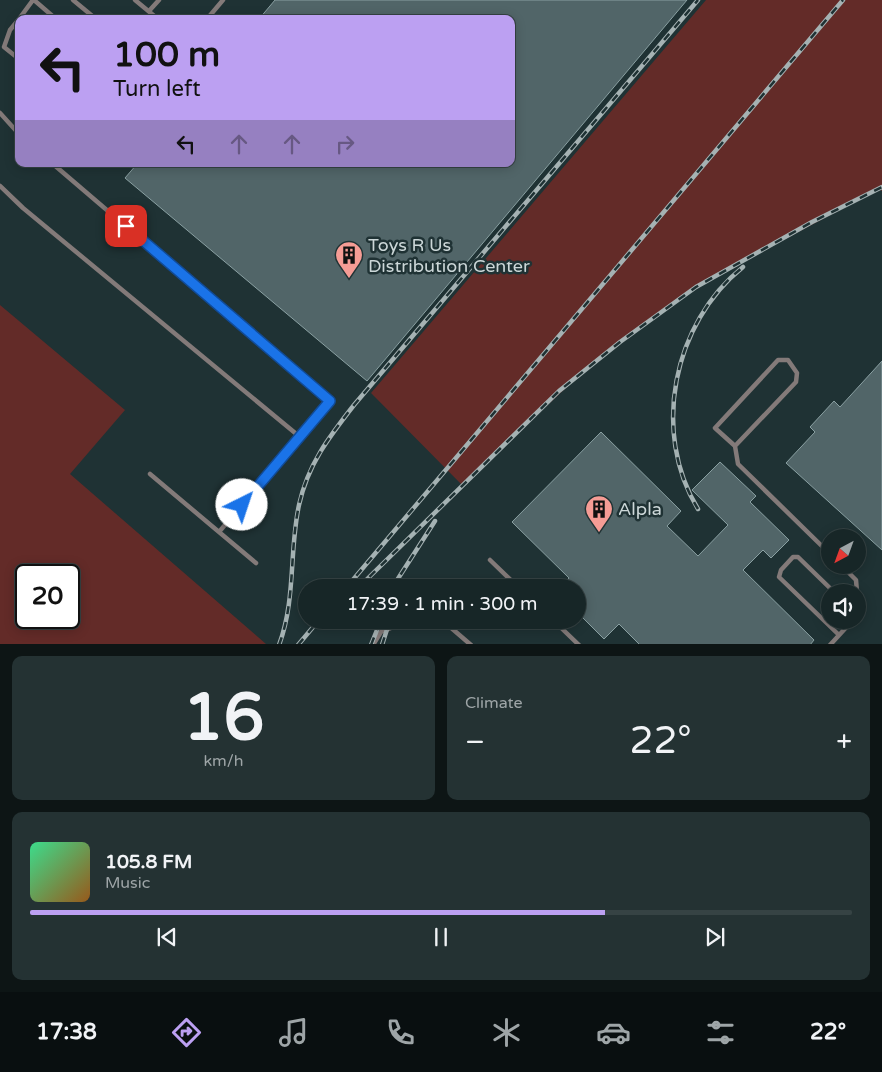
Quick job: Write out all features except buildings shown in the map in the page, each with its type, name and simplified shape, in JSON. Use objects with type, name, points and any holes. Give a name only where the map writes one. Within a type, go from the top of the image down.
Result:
[{"type":"lane","points":[[23,15],[34,0],[51,15]]},
{"type":"lane","points":[[73,0],[91,15]]},
{"type":"lane","points":[[135,0],[154,15]]},
{"type":"lane","points":[[149,11],[159,0]]},
{"type":"lane","points":[[210,15],[223,0]]},
{"type":"lane","points":[[15,24],[10,30],[4,47],[15,56]]},
{"type":"lane","points":[[0,113],[15,130]]},
{"type":"lane","points":[[56,167],[330,401],[219,532]]},
{"type":"lane","points":[[0,186],[23,208],[300,437]]},
{"type":"lane","points":[[735,446],[796,382],[797,373],[788,360],[778,360],[716,428],[735,446],[738,464],[821,545]]},
{"type":"lane","points":[[150,474],[256,563]]},
{"type":"lane","points":[[821,618],[779,577],[781,570],[793,557],[798,557],[826,584]]},
{"type":"lane","points":[[490,560],[510,579]]},
{"type":"lane","points":[[373,644],[381,632],[388,629]]},
{"type":"lane","points":[[453,629],[471,644]]},
{"type":"lane","points":[[563,629],[579,644]]},
{"type":"lane","points":[[833,629],[839,635]]},
{"type":"lane","points":[[830,644],[845,629]]},
{"type":"shaded area","points":[[706,0],[882,0],[882,191],[879,189],[691,289],[585,370],[462,485],[371,393]]},
{"type":"shaded area","points":[[0,305],[125,410],[70,474],[266,644],[0,644]]},
{"type":"railway","points":[[279,644],[288,611],[299,505],[308,477],[320,452],[354,405],[698,0]]},
{"type":"railway","points":[[354,579],[843,0]]},
{"type":"railway","points":[[367,579],[559,391],[620,342],[696,287],[812,222],[882,187]]},
{"type":"railway","points":[[698,509],[684,479],[675,447],[673,413],[677,380],[686,348],[700,318],[719,290],[743,267]]},
{"type":"railway","points":[[398,579],[435,521]]},
{"type":"railway","points":[[299,644],[311,629]]},
{"type":"railway","points":[[371,644],[377,629]]},
{"type":"railway","points":[[382,644],[387,629]]},
{"type":"place","name":"Toys R Us Distribution Center","points":[[349,279]]},
{"type":"place","name":"Alpla","points":[[599,533]]},
{"type":"route","points":[[126,226],[330,401],[242,505]]}]
